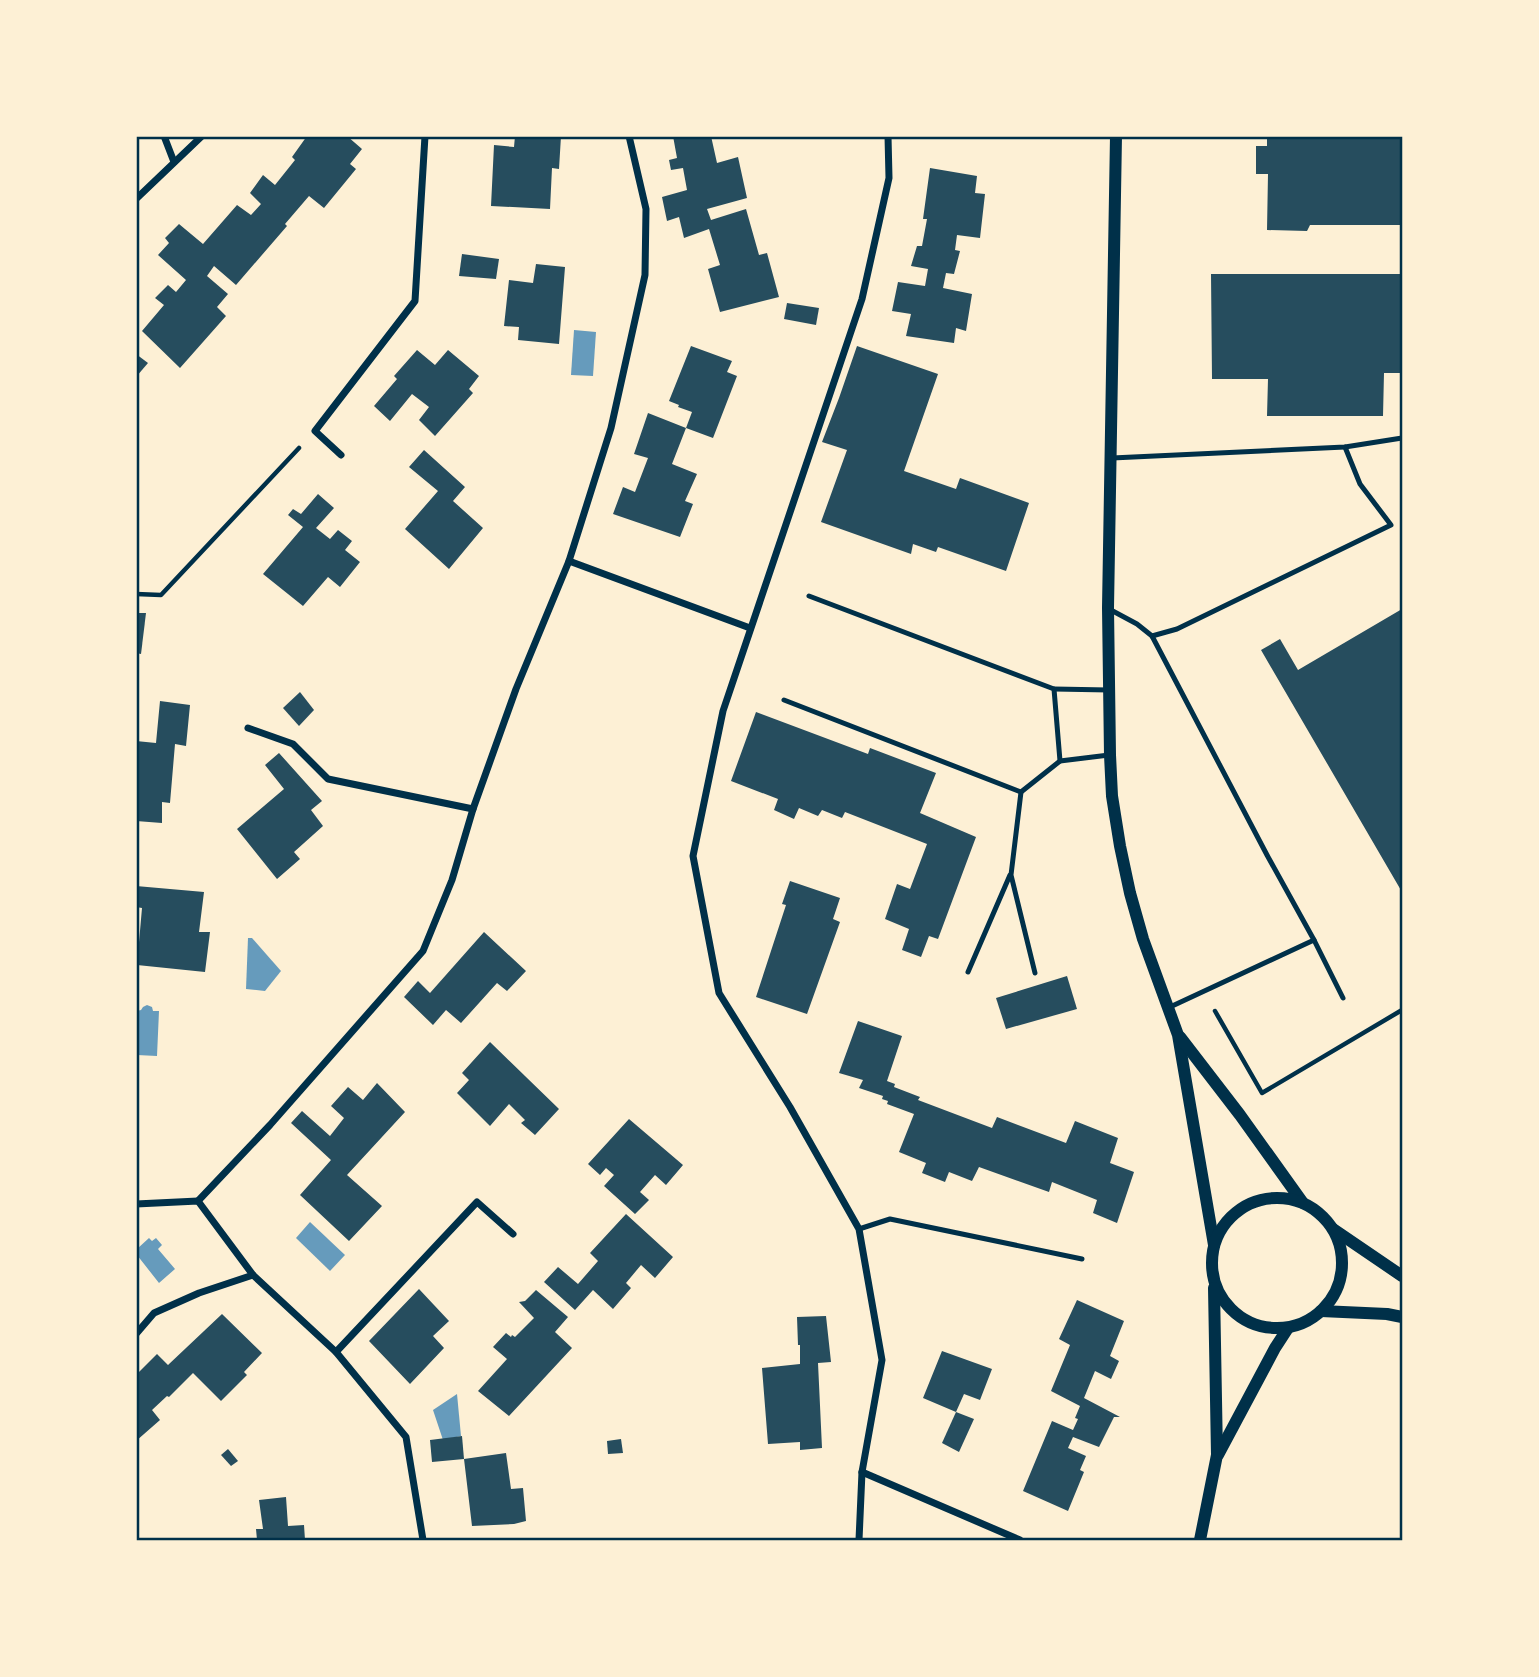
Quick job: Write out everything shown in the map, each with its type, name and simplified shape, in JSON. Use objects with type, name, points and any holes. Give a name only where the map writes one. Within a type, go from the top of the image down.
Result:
[{"type":"street","points":[[164,136],[174,162]]},
{"type":"street","points":[[136,199],[202,136]]},
{"type":"street","points":[[341,455],[315,431],[415,301],[425,136]]},
{"type":"street","points":[[136,1204],[198,1201],[270,1125],[423,951],[452,880],[473,809],[516,689],[569,561],[611,428],[645,275],[646,209],[629,136]]},
{"type":"street","points":[[859,1541],[862,1472],[882,1360],[859,1229],[790,1107],[719,993],[693,856],[723,711],[862,299],[889,178],[888,136]]},
{"type":"street","points":[[1116,136],[1108,608],[1112,796],[1130,893],[1143,939],[1178,1035],[1214,1245],[1212,1263],[1217,1455],[1200,1541]]},
{"type":"street","points":[[569,561],[750,628]]},
{"type":"street","points":[[248,728],[293,744],[328,779],[473,809]]},
{"type":"street","points":[[1178,1035],[1303,1203],[1319,1214],[1332,1229],[1340,1245],[1340,1281],[1332,1297],[1321,1311],[1306,1322],[1288,1328],[1269,1328],[1251,1323],[1234,1313],[1222,1298],[1214,1281]]},
{"type":"street","points":[[1214,1245],[1234,1214],[1250,1204],[1267,1199],[1303,1203]]},
{"type":"street","points":[[198,1201],[253,1275],[336,1352],[406,1437],[423,1541]]},
{"type":"street","points":[[336,1352],[477,1202],[513,1234]]},
{"type":"street","points":[[1332,1229],[1402,1276]]},
{"type":"street","points":[[136,1335],[155,1313],[199,1293],[253,1275]]},
{"type":"street","points":[[1321,1311],[1402,1317]]},
{"type":"street","points":[[1217,1455],[1288,1328]]},
{"type":"street","points":[[862,1472],[1020,1541]]},
{"type":"lane","points":[[1112,458],[1345,447],[1402,438]]},
{"type":"lane","points":[[1152,636],[1177,629],[1391,524],[1360,484],[1345,447]]},
{"type":"lane","points":[[809,596],[1054,690],[1109,690]]},
{"type":"lane","points":[[1108,608],[1152,636],[1343,998]]},
{"type":"lane","points":[[1054,690],[1060,761]]},
{"type":"lane","points":[[784,700],[1021,792]]},
{"type":"lane","points":[[968,972],[1011,875],[1021,792],[1060,761],[1110,755]]},
{"type":"lane","points":[[1011,875],[1035,973]]},
{"type":"lane","points":[[1167,1009],[1314,940]]},
{"type":"lane","points":[[859,1229],[890,1219],[1082,1259]]},
{"type":"path","points":[[136,594],[161,596],[315,431]]},
{"type":"path","points":[[1205,992],[1262,1093],[1402,1010]]},
{"type":"water","points":[[574,330],[596,332],[593,376],[571,375]]},
{"type":"water","points":[[248,938],[252,938],[281,971],[265,991],[246,989]]},
{"type":"water","points":[[147,1005],[152,1007],[153,1011],[159,1011],[157,1056],[137,1055],[137,1011]]},
{"type":"water","points":[[310,1222],[345,1255],[330,1271],[296,1238]]},
{"type":"water","points":[[149,1238],[152,1241],[156,1238],[162,1245],[158,1249],[175,1269],[159,1283],[137,1255],[137,1249]]},
{"type":"water","points":[[457,1394],[461,1436],[443,1440],[433,1410]]},
{"type":"building","points":[[307,136],[347,136],[362,149],[350,164],[356,169],[324,208],[309,196],[236,285],[214,266],[207,276],[228,294],[217,307],[226,316],[180,368],[142,331],[164,305],[155,298],[168,285],[176,292],[186,280],[158,255],[169,243],[165,238],[179,224],[203,244],[237,205],[251,215],[261,204],[250,193],[263,175],[275,185],[295,160],[292,157]]},
{"type":"building","points":[[515,136],[561,136],[559,169],[552,168],[550,209],[491,206],[494,145],[514,147]]},
{"type":"building","points":[[673,136],[711,136],[717,163],[738,157],[747,198],[707,209],[711,220],[746,209],[759,255],[767,253],[779,297],[720,312],[708,269],[720,265],[709,229],[684,238],[679,217],[667,221],[662,197],[687,190],[683,168],[671,170],[669,160],[677,158]]},
{"type":"building","points":[[1267,136],[1402,136],[1402,225],[1310,225],[1307,231],[1267,230],[1268,174],[1256,174],[1256,146],[1267,146]]},
{"type":"building","points":[[930,168],[977,176],[975,193],[985,194],[980,238],[957,235],[955,250],[960,251],[954,274],[946,273],[943,288],[972,294],[966,331],[956,328],[954,343],[906,336],[911,314],[892,311],[898,282],[925,286],[928,269],[911,266],[917,246],[922,246],[927,219],[923,219]]},
{"type":"building","points":[[462,254],[499,259],[496,279],[459,276]]},
{"type":"building","points":[[536,264],[565,267],[559,344],[518,340],[519,327],[504,326],[509,280],[533,283]]},
{"type":"building","points":[[1211,274],[1402,274],[1400,373],[1384,373],[1383,416],[1267,416],[1268,379],[1212,379]]},
{"type":"building","points":[[787,303],[819,308],[816,325],[784,319]]},
{"type":"building","points":[[691,346],[732,361],[727,372],[737,376],[713,438],[686,428],[692,412],[669,401]]},
{"type":"building","points":[[857,346],[938,374],[904,471],[956,489],[960,478],[1029,503],[1006,571],[938,547],[936,552],[913,544],[911,554],[821,522],[847,450],[822,442]]},
{"type":"building","points":[[417,350],[435,365],[448,350],[479,376],[469,389],[473,393],[435,436],[419,420],[429,407],[412,394],[390,421],[374,406],[397,379],[394,376]]},
{"type":"building","points":[[136,354],[148,363],[136,377]]},
{"type":"building","points":[[648,413],[686,428],[672,464],[697,474],[685,501],[693,504],[680,537],[613,514],[623,487],[635,492],[648,458],[634,454]]},
{"type":"building","points":[[424,450],[465,487],[453,501],[483,528],[449,569],[405,529],[438,491],[409,467]]},
{"type":"building","points":[[318,494],[334,508],[316,528],[330,539],[338,530],[352,541],[345,550],[360,562],[340,587],[328,577],[303,606],[263,574],[303,527],[288,515],[293,509],[301,514]]},
{"type":"building","points":[[1402,609],[1402,892],[1261,650],[1280,639],[1298,670]]},
{"type":"building","points":[[136,613],[146,613],[141,654],[136,653]]},
{"type":"building","points":[[300,692],[314,710],[299,726],[283,708]]},
{"type":"building","points":[[160,701],[190,705],[186,746],[175,744],[170,803],[162,802],[162,823],[136,821],[136,741],[156,743]]},
{"type":"building","points":[[756,712],[868,754],[870,748],[936,773],[920,813],[976,837],[938,939],[929,936],[921,957],[902,950],[909,929],[885,919],[897,884],[910,889],[927,844],[845,812],[842,818],[822,810],[818,816],[799,808],[794,819],[774,810],[778,799],[731,781]]},
{"type":"building","points":[[279,753],[322,801],[311,810],[323,826],[294,852],[300,859],[277,879],[237,829],[284,789],[265,765]]},
{"type":"building","points":[[790,881],[840,898],[833,919],[840,922],[807,1014],[756,997],[786,905],[782,904]]},
{"type":"building","points":[[136,886],[204,892],[199,932],[210,932],[205,972],[137,965],[142,908],[136,907]]},
{"type":"building","points":[[484,932],[526,971],[507,991],[497,983],[461,1023],[446,1010],[433,1025],[404,997],[418,981],[430,993]]},
{"type":"building","points":[[1067,976],[1077,1009],[1006,1029],[996,998]]},
{"type":"building","points":[[858,1021],[902,1036],[887,1081],[895,1084],[894,1087],[920,1097],[918,1100],[992,1128],[997,1117],[1066,1143],[1075,1121],[1118,1138],[1110,1163],[1134,1172],[1117,1223],[1093,1213],[1097,1200],[1052,1182],[1049,1192],[979,1167],[972,1181],[949,1172],[945,1182],[922,1173],[926,1163],[899,1152],[914,1114],[887,1104],[888,1101],[882,1099],[883,1096],[859,1088],[863,1080],[839,1073]]},
{"type":"building","points":[[490,1042],[559,1109],[535,1135],[521,1123],[525,1120],[509,1104],[490,1126],[457,1093],[469,1080],[462,1073]]},
{"type":"building","points":[[377,1083],[405,1112],[347,1175],[382,1206],[349,1241],[300,1195],[331,1160],[291,1123],[302,1111],[330,1136],[344,1118],[331,1106],[348,1087],[363,1100]]},
{"type":"building","points":[[629,1119],[683,1165],[666,1185],[655,1175],[640,1192],[649,1200],[635,1214],[604,1186],[614,1175],[606,1168],[600,1175],[588,1164]]},
{"type":"building","points":[[626,1214],[673,1257],[655,1278],[641,1265],[626,1283],[631,1288],[613,1309],[593,1290],[575,1310],[544,1282],[558,1267],[578,1284],[598,1261],[590,1253]]},
{"type":"building","points":[[419,1289],[449,1321],[433,1336],[444,1348],[410,1384],[369,1341]]},
{"type":"building","points":[[536,1290],[568,1317],[555,1332],[572,1348],[509,1416],[478,1391],[507,1359],[493,1347],[506,1333],[515,1337],[534,1318],[519,1302],[525,1301]]},
{"type":"building","points":[[1077,1300],[1124,1321],[1110,1356],[1119,1361],[1111,1379],[1095,1371],[1084,1398],[1120,1417],[1114,1417],[1099,1447],[1073,1437],[1068,1448],[1086,1456],[1080,1470],[1084,1472],[1068,1511],[1023,1491],[1052,1421],[1073,1430],[1078,1419],[1075,1418],[1080,1406],[1051,1391],[1070,1345],[1059,1339]]},
{"type":"building","points":[[222,1314],[262,1353],[244,1372],[247,1375],[221,1401],[193,1373],[152,1410],[160,1420],[136,1441],[136,1375],[157,1354],[168,1365]]},
{"type":"building","points":[[826,1316],[831,1362],[818,1363],[822,1448],[800,1450],[800,1442],[768,1444],[762,1368],[800,1364],[797,1317]]},
{"type":"building","points":[[942,1351],[992,1369],[980,1400],[964,1394],[956,1412],[923,1398]]},
{"type":"building","points":[[956,1412],[974,1419],[959,1452],[942,1443]]},
{"type":"building","points":[[462,1436],[464,1459],[432,1462],[430,1440]]},
{"type":"building","points":[[621,1439],[623,1453],[608,1454],[607,1441]]},
{"type":"building","points":[[228,1449],[238,1461],[231,1466],[221,1455]]},
{"type":"building","points":[[506,1453],[511,1489],[523,1488],[526,1521],[472,1526],[464,1459]]},
{"type":"building","points":[[286,1497],[288,1526],[304,1525],[305,1540],[257,1540],[256,1529],[263,1529],[259,1500]]}]
